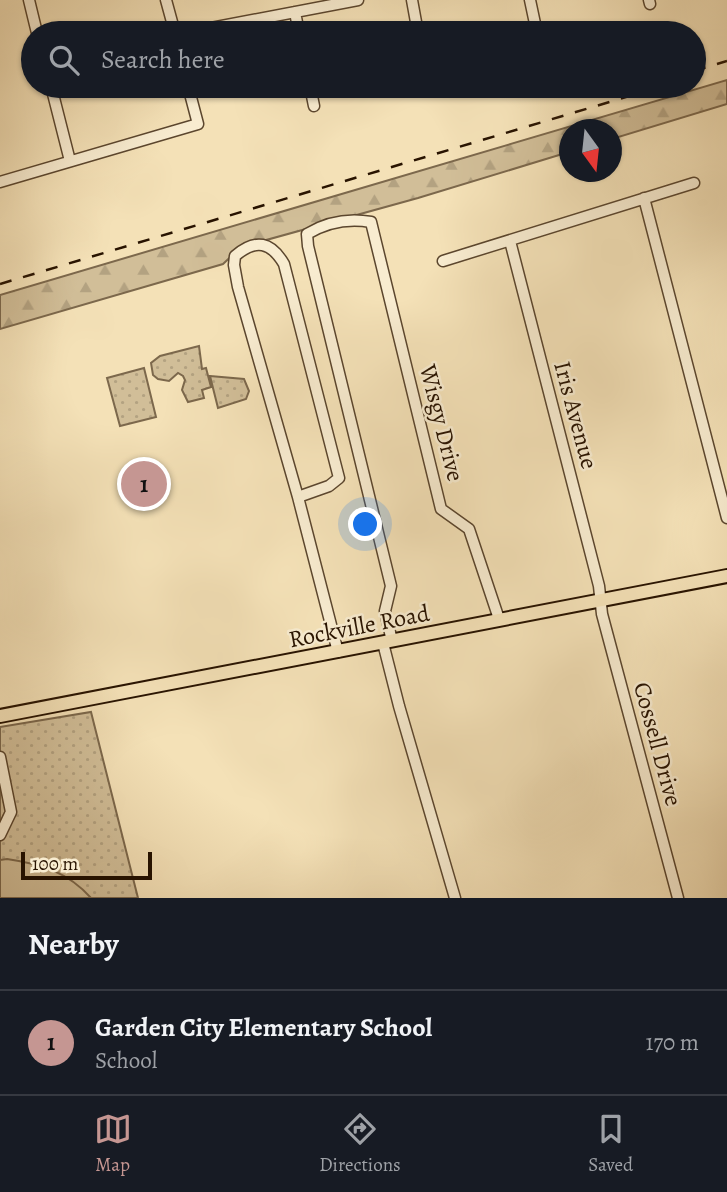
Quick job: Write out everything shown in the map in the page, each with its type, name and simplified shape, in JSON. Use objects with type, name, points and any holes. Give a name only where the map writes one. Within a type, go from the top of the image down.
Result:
[{"type":"main road","name":"Rockville Road","points":[[0,716],[727,576]]},
{"type":"street","points":[[29,0],[34,21]]},
{"type":"street","points":[[166,0],[172,21]]},
{"type":"street","points":[[248,21],[358,0]]},
{"type":"street","points":[[412,0],[416,21]]},
{"type":"street","points":[[530,0],[534,21]]},
{"type":"street","points":[[295,12],[297,21]]},
{"type":"street","points":[[54,98],[70,161]]},
{"type":"street","points":[[0,182],[198,124],[191,98]]},
{"type":"street","points":[[312,98],[314,106]]},
{"type":"street","points":[[443,261],[694,183]]},
{"type":"street","points":[[645,198],[727,518]]},
{"type":"street","name":"Wisgy Drive","points":[[387,642],[385,611],[391,586],[308,246],[307,234],[334,222],[371,222],[441,509],[469,529],[499,619]]},
{"type":"street","name":"Iris Avenue","points":[[510,241],[599,586],[600,600]]},
{"type":"street","points":[[298,496],[330,486],[339,478],[284,264],[267,245],[257,245],[235,256],[238,287],[298,496],[338,652]]},
{"type":"street","name":"Cossell Drive","points":[[600,600],[678,898]]},
{"type":"street","points":[[387,642],[398,704],[455,898]]},
{"type":"street","points":[[0,757],[11,812],[0,835]]},
{"type":"green space","points":[[727,80],[727,104],[622,136],[622,119],[595,119],[666,98],[706,98],[706,86]]},
{"type":"green space","points":[[559,130],[559,155],[241,247],[223,264],[0,329],[0,295]]},
{"type":"green space","points":[[199,346],[202,369],[206,368],[211,387],[202,390],[204,398],[188,402],[182,390],[185,380],[183,376],[178,373],[169,381],[158,379],[153,375],[151,363],[160,356]]},
{"type":"green space","points":[[144,368],[156,417],[120,426],[107,378]]},
{"type":"green space","points":[[210,376],[244,379],[249,391],[246,399],[218,408]]},
{"type":"green space","points":[[91,712],[138,898],[0,898],[0,727]]},
{"type":"green space","points":[[7,859],[53,871],[73,882],[91,898],[0,898],[0,860]]},
{"type":"railway","points":[[706,67],[727,61]]},
{"type":"railway","points":[[0,284],[623,98]]},
{"type":"place","name":"Garden City Elementary School","points":[[144,484]]}]
